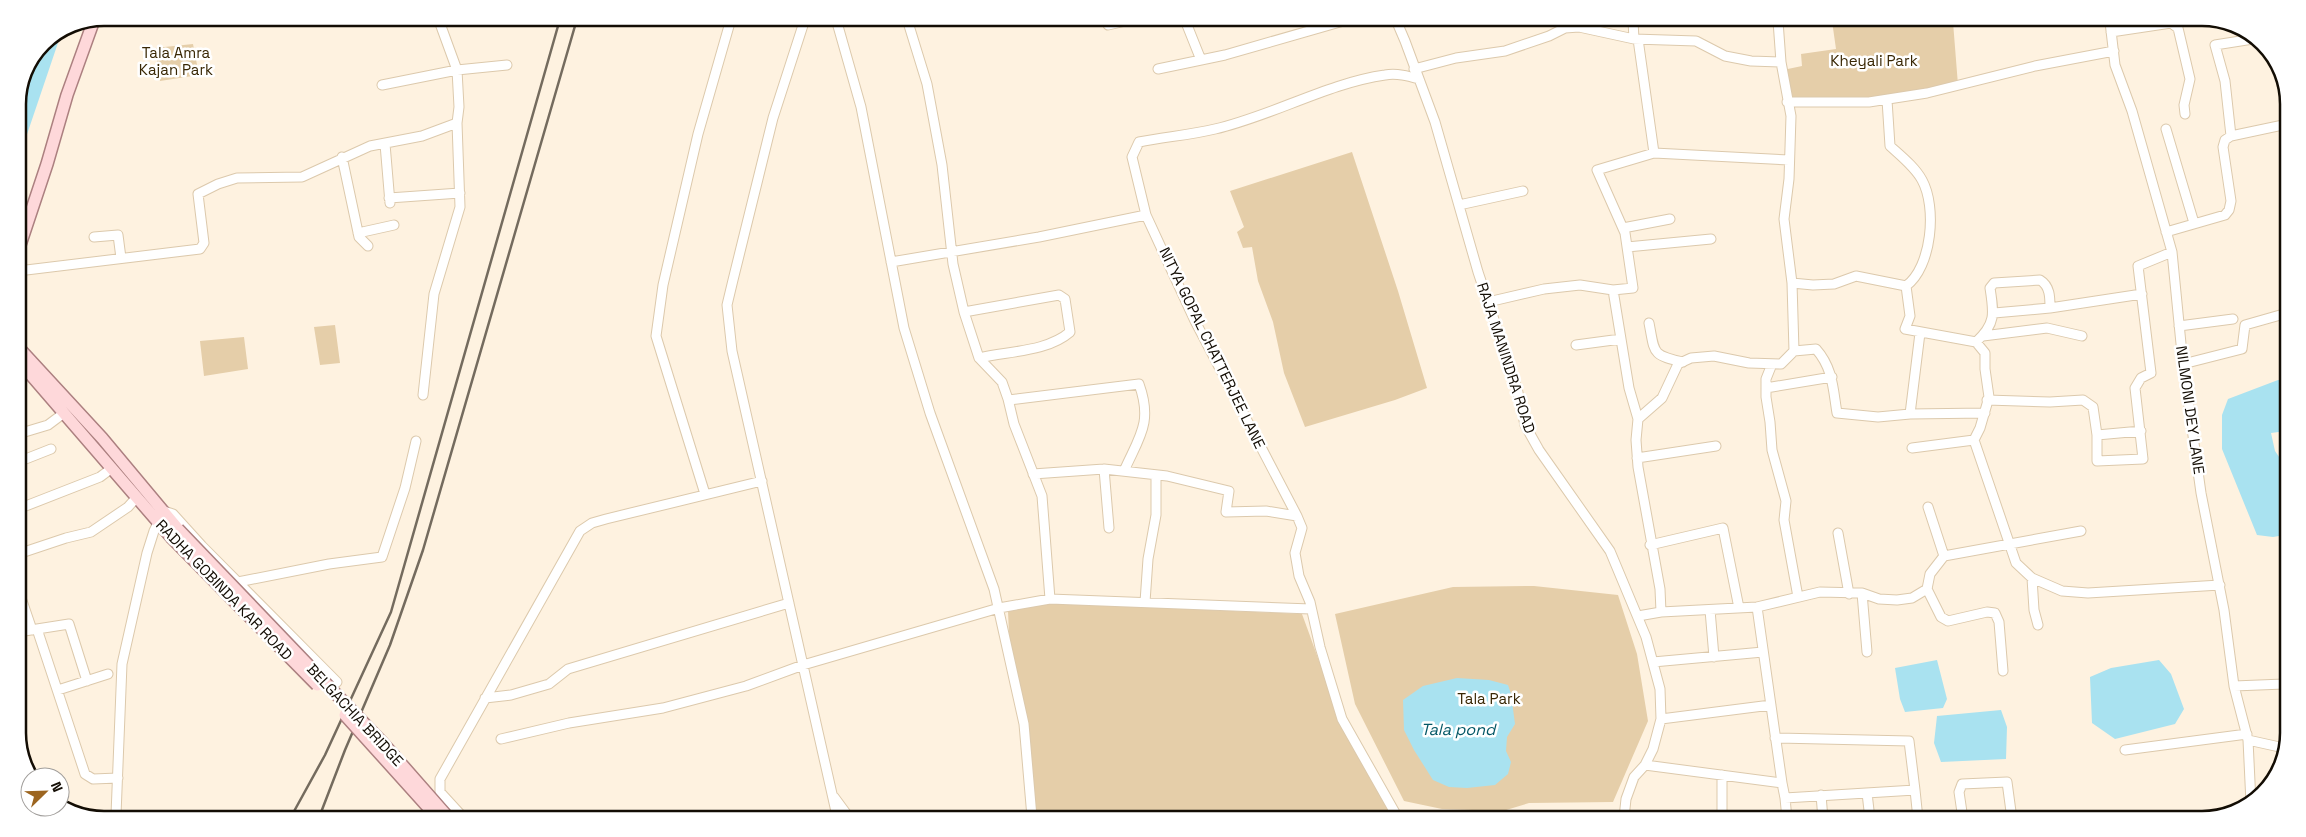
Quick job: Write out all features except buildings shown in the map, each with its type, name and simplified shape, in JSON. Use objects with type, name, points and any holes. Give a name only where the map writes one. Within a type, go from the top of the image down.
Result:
[{"type":"main road","points":[[26,227],[67,95],[91,28]]},
{"type":"main road","name":"RADHA GOBINDA KAR ROAD","points":[[26,356],[104,436],[164,511],[175,533]]},
{"type":"main road","name":"RADHA GOBINDA KAR ROAD","points":[[26,369],[158,523],[175,533],[319,686],[432,811]]},
{"type":"main road","name":"BELGACHIA BRIDGE","points":[[175,533],[375,736],[442,811]]},
{"type":"street","points":[[423,395],[434,294],[460,207],[457,123],[460,107],[457,70],[441,26]]},
{"type":"street","points":[[705,494],[656,336],[663,285],[698,134],[729,26]]},
{"type":"street","points":[[803,26],[773,118],[728,305],[732,351],[835,811]]},
{"type":"street","points":[[838,26],[861,107],[904,328],[930,413],[991,580],[999,608],[1024,724],[1031,811]]},
{"type":"street","points":[[910,26],[928,93],[942,165],[952,252],[964,312],[979,358],[1002,382],[1009,400],[1014,424],[1042,496],[1050,599]]},
{"type":"street","points":[[1187,26],[1201,60]]},
{"type":"street","points":[[1158,69],[1201,60],[1325,26]]},
{"type":"street","name":"RAJA MANINDRA ROAD","points":[[1398,26],[1435,122],[1488,302],[1517,388],[1525,425],[1538,450],[1610,551],[1638,616],[1653,662],[1660,689],[1661,719],[1653,749],[1645,765],[1634,777],[1626,799],[1625,811]]},
{"type":"street","points":[[1634,26],[1654,154]]},
{"type":"street","points":[[1778,26],[1781,62],[1791,116],[1784,219],[1792,283],[1794,351]]},
{"type":"street","points":[[2111,27],[2126,26]]},
{"type":"street","points":[[2175,26],[2178,28],[2190,79],[2184,105],[2185,114]]},
{"type":"street","name":"NILMONI DEY LANE","points":[[2111,27],[2115,65],[2132,111],[2172,252],[2183,364],[2201,493],[2220,585],[2234,686],[2248,737],[2251,794]]},
{"type":"street","points":[[1414,68],[1456,58],[1505,51],[1549,36],[1565,28],[1579,28],[1636,39],[1696,42],[1725,56],[1751,61],[1781,62]]},
{"type":"street","points":[[2231,136],[2226,81],[2215,44],[2246,40]]},
{"type":"street","points":[[1787,102],[1869,102],[1927,94],[2035,66],[2114,51]]},
{"type":"street","points":[[382,85],[457,70],[507,65]]},
{"type":"street","name":"NITYA GOPAL CHATTERJEE LANE","points":[[1394,811],[1342,719],[1295,553],[1302,528],[1195,321],[1146,215],[1132,157],[1139,142],[1214,130],[1353,82],[1378,76],[1402,74],[1419,79]]},
{"type":"street","points":[[1887,100],[1890,146],[1907,161],[1923,181],[1930,208],[1932,230],[1923,261],[1912,281],[1906,286]]},
{"type":"street","points":[[26,270],[200,249],[204,242],[198,194],[218,184],[236,178],[302,177],[342,157],[370,146],[422,136],[457,123]]},
{"type":"street","points":[[2166,232],[2225,215],[2230,210],[2231,201],[2223,148],[2225,140],[2231,136],[2280,126]]},
{"type":"street","points":[[2166,129],[2194,223]]},
{"type":"street","points":[[385,144],[390,201],[460,193]]},
{"type":"street","points":[[1488,302],[1544,289],[1580,285],[1613,290],[1633,288],[1623,228],[1597,170],[1654,154],[1789,160]]},
{"type":"street","points":[[342,157],[358,232],[368,246]]},
{"type":"street","points":[[1459,205],[1523,191]]},
{"type":"street","points":[[891,262],[1146,215]]},
{"type":"street","points":[[1623,228],[1670,218]]},
{"type":"street","points":[[358,232],[394,225]]},
{"type":"street","points":[[94,237],[118,235],[121,258]]},
{"type":"street","points":[[1627,247],[1711,239]]},
{"type":"street","points":[[1987,400],[2050,402],[2083,400],[2093,407],[2098,435],[2097,461],[2143,459],[2135,388],[2141,378],[2151,374],[2138,266],[2172,252]]},
{"type":"street","points":[[1792,283],[1834,284],[1856,276],[1906,286]]},
{"type":"street","points":[[1980,339],[1991,325],[1994,313],[1990,288],[1994,283],[2040,280],[2044,282],[2050,293],[2050,308]]},
{"type":"street","points":[[1906,286],[1910,316],[1905,329],[1920,333],[1980,339],[2047,328],[2082,336]]},
{"type":"street","points":[[1613,290],[1629,388],[1638,419],[1637,458],[1650,545],[1660,589],[1661,612]]},
{"type":"street","points":[[1994,313],[2050,308],[2142,294]]},
{"type":"street","points":[[964,312],[1059,295],[1065,299],[1070,332],[1065,336],[1039,346],[979,358]]},
{"type":"street","points":[[2183,364],[2242,350],[2245,325],[2280,315]]},
{"type":"street","points":[[2179,326],[2233,319]]},
{"type":"street","points":[[1649,323],[1656,352],[1661,357],[1683,362]]},
{"type":"street","points":[[1910,414],[1920,333]]},
{"type":"street","points":[[1576,345],[1621,339]]},
{"type":"street","points":[[1980,339],[1985,353],[1989,397],[1980,428],[1974,440],[2016,563],[2032,578],[2062,591],[2088,593],[2220,585]]},
{"type":"street","points":[[1638,419],[1662,398],[1678,364],[1691,358],[1714,356],[1749,363],[1781,364],[1794,351],[1816,350],[1824,359],[1832,378],[1837,413],[1878,418],[1910,414],[1985,413]]},
{"type":"street","points":[[1772,364],[1766,379],[1772,450],[1786,501],[1784,520],[1798,597]]},
{"type":"street","points":[[1766,388],[1832,378]]},
{"type":"street","points":[[1009,400],[1139,384],[1146,413],[1145,424],[1124,471]]},
{"type":"street","points":[[26,432],[48,425],[64,413]]},
{"type":"street","points":[[2098,435],[2141,431]]},
{"type":"street","points":[[94,447],[104,436]]},
{"type":"street","points":[[1912,448],[1974,440]]},
{"type":"street","points":[[238,582],[329,564],[382,557],[405,488],[416,442]]},
{"type":"street","points":[[1637,458],[1716,446]]},
{"type":"street","points":[[26,459],[51,449]]},
{"type":"street","points":[[26,506],[100,477],[112,468]]},
{"type":"street","points":[[1033,474],[1104,469],[1156,476],[1230,490],[1226,512],[1266,511],[1297,516]]},
{"type":"street","points":[[1104,469],[1109,528]]},
{"type":"street","points":[[1145,602],[1148,560],[1156,515],[1156,476]]},
{"type":"street","points":[[457,811],[440,792],[440,779],[580,531],[592,523],[606,519],[762,481]]},
{"type":"street","points":[[26,552],[91,532],[128,507],[137,497]]},
{"type":"street","points":[[1928,507],[1944,556]]},
{"type":"street","points":[[116,811],[122,664],[147,554],[164,511],[173,514],[338,682]]},
{"type":"street","points":[[1650,545],[1723,528],[1739,608]]},
{"type":"street","points":[[2003,671],[1999,622],[1994,613],[1987,612],[1948,621],[1941,617],[1927,589],[1930,574],[1944,556],[2081,531]]},
{"type":"street","points":[[1838,533],[1849,594]]},
{"type":"street","points":[[2032,578],[2034,610],[2038,625]]},
{"type":"street","points":[[1638,616],[1661,612],[1756,608],[1820,592],[1862,593],[1879,599],[1897,600],[1912,598],[1927,589]]},
{"type":"street","points":[[1862,593],[1867,652]]},
{"type":"street","points":[[501,740],[569,723],[663,708],[746,686],[803,665],[999,608],[1050,599],[1311,609]]},
{"type":"street","points":[[485,698],[511,695],[549,684],[568,669],[789,603]]},
{"type":"street","points":[[1756,608],[1786,811]]},
{"type":"street","points":[[26,609],[58,690],[85,774],[94,779],[118,778]]},
{"type":"street","points":[[1710,610],[1714,657]]},
{"type":"street","points":[[26,630],[68,624],[87,681]]},
{"type":"street","points":[[1653,662],[1763,652]]},
{"type":"street","points":[[58,690],[108,674]]},
{"type":"street","points":[[2234,686],[2280,684]]},
{"type":"street","points":[[1661,719],[1771,705]]},
{"type":"street","points":[[2125,750],[2248,737],[2278,746]]},
{"type":"street","points":[[1775,738],[1909,741],[1917,811]]},
{"type":"street","points":[[1645,765],[1782,783]]},
{"type":"street","points":[[1722,775],[1722,811]]},
{"type":"street","points":[[1962,811],[1959,792],[1962,784],[2007,782],[2011,811]]},
{"type":"street","points":[[1785,798],[1915,790]]},
{"type":"street","points":[[831,792],[844,811]]},
{"type":"street","points":[[1867,793],[1869,811]]},
{"type":"street","points":[[1821,795],[1822,811]]},
{"type":"green space","name":"Kheyali Park","points":[[1833,26],[1953,26],[1958,85],[1869,102],[1787,102],[1783,70],[1802,66],[1801,54],[1836,49]]},
{"type":"green space","name":"Tala Amra Kajan Park","points":[[193,44],[199,75],[160,81],[155,48]]},
{"type":"green space","points":[[1352,152],[1398,291],[1427,388],[1395,400],[1305,427],[1284,373],[1273,322],[1258,281],[1252,247],[1243,248],[1237,232],[1244,227],[1230,191]]},
{"type":"green space","points":[[335,325],[340,363],[320,365],[314,327]]},
{"type":"green space","points":[[244,337],[248,369],[204,376],[200,341]]},
{"type":"green space","name":"Tala Park","points":[[1534,586],[1618,595],[1637,654],[1648,721],[1613,802],[1529,803],[1503,811],[1442,809],[1404,801],[1355,704],[1335,614],[1453,587]]},
{"type":"green space","points":[[1051,603],[1302,614],[1331,694],[1353,745],[1380,794],[1392,811],[1036,811],[1026,718],[1009,635],[1008,611]]},
{"type":"water","points":[[59,41],[26,138],[26,105],[32,75],[39,61]]},
{"type":"water","points":[[2280,380],[2280,432],[2271,433],[2275,451],[2280,458],[2280,536],[2257,535],[2222,449],[2222,415],[2228,399]]},
{"type":"water","points":[[1937,660],[1947,699],[1943,708],[1905,712],[1900,699],[1895,668]]},
{"type":"water","points":[[2159,660],[2171,674],[2184,709],[2175,724],[2115,739],[2092,723],[2090,677],[2111,668]]},
{"type":"water","name":"Tala pond","points":[[1457,678],[1489,680],[1508,685],[1515,724],[1507,737],[1506,751],[1511,762],[1508,774],[1495,785],[1467,788],[1449,787],[1433,780],[1404,730],[1403,700],[1423,686]]},
{"type":"water","points":[[2001,710],[2007,727],[2006,759],[1941,762],[1934,743],[1937,716]]},
{"type":"railway","points":[[294,811],[325,755],[391,612],[558,26]]},
{"type":"railway","points":[[322,811],[345,750],[390,645],[423,550],[575,26]]}]
